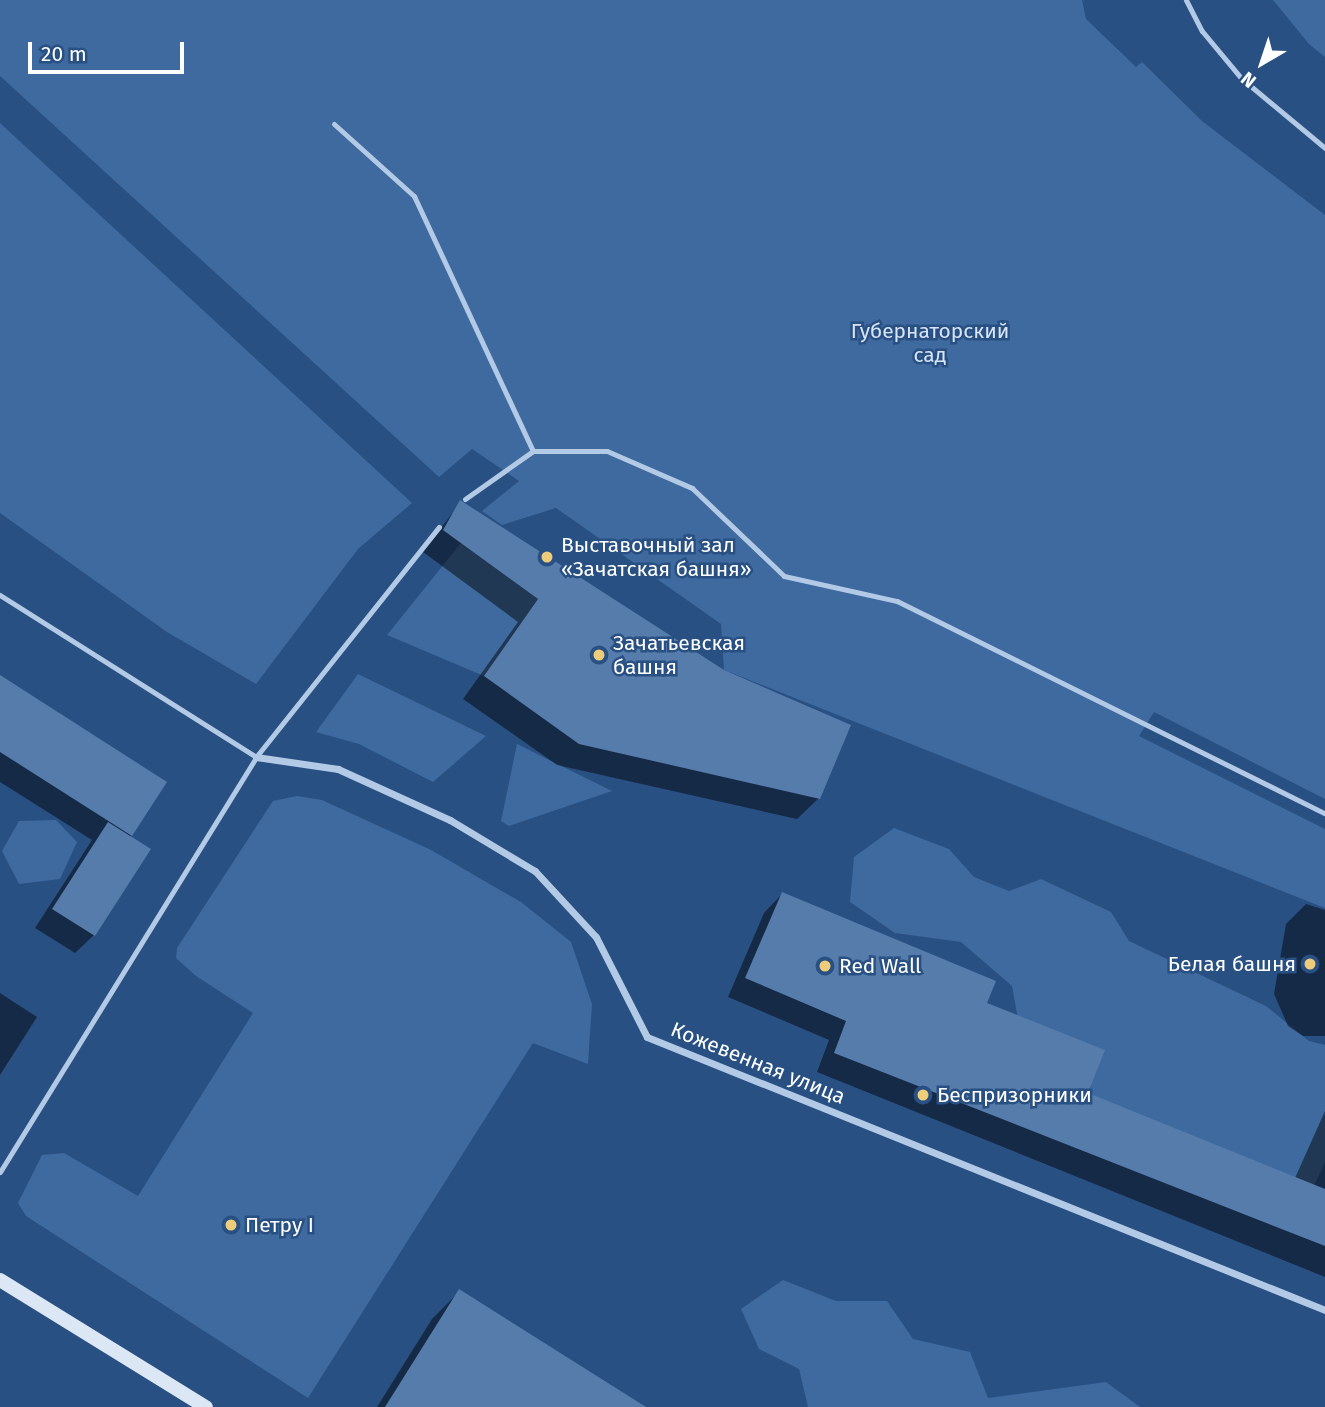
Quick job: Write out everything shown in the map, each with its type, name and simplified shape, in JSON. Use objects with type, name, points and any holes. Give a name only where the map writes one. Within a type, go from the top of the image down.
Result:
[{"type":"main road","points":[[0,1280],[206,1407]]},
{"type":"street","name":"Кожевенная улица","points":[[256,757],[338,769],[450,820],[535,871],[596,937],[647,1037],[1325,1310]]},
{"type":"lane","points":[[1186,0],[1202,31],[1241,78],[1325,148]]},
{"type":"lane","points":[[334,124],[414,196],[533,451]]},
{"type":"lane","points":[[465,499],[533,451],[607,451],[692,488],[784,576],[897,601],[1325,813]]},
{"type":"lane","points":[[0,1172],[256,757],[439,527]]},
{"type":"lane","points":[[0,595],[256,757]]},
{"type":"green space","name":"Губернаторский сад","points":[[0,0],[1082,0],[1086,19],[1136,67],[1142,62],[1202,121],[1325,215],[1325,799],[1154,712],[1139,736],[1325,829],[1325,908],[724,670],[721,624],[556,508],[502,525],[482,511],[519,481],[472,449],[439,477],[0,76]]},
{"type":"green space","points":[[1273,0],[1325,0],[1325,57],[1309,44]]},
{"type":"green space","points":[[0,123],[412,503],[358,549],[256,684],[167,632],[0,513]]},
{"type":"green space","points":[[461,543],[538,599],[484,676],[387,635]]},
{"type":"green space","points":[[358,674],[486,736],[433,782],[359,744],[316,732]]},
{"type":"green space","points":[[517,744],[612,791],[509,826],[501,821]]},
{"type":"green space","points":[[297,796],[322,800],[431,850],[521,902],[571,942],[592,1004],[588,1064],[533,1043],[308,1398],[26,1216],[18,1203],[42,1155],[64,1153],[138,1196],[253,1013],[196,976],[176,958],[177,948],[273,801]]},
{"type":"green space","points":[[56,820],[77,842],[60,879],[19,884],[2,851],[19,821]]},
{"type":"green space","points":[[894,828],[949,849],[974,877],[1009,891],[1041,879],[1111,912],[1129,941],[1266,1006],[1309,1041],[1325,1045],[1325,1162],[1307,1201],[1088,1093],[1091,1086],[1023,1047],[1012,986],[961,942],[895,933],[850,902],[854,857]]},
{"type":"green space","points":[[783,1280],[836,1301],[887,1301],[913,1339],[970,1352],[988,1398],[1106,1382],[1140,1407],[808,1407],[799,1369],[759,1349],[741,1309]]},
{"type":"building","name":"Зачатьевская башня","points":[[460,500],[724,670],[851,725],[820,799],[579,744],[484,676],[538,599],[443,530]]},
{"type":"building","points":[[0,675],[167,782],[132,836],[0,752]]},
{"type":"building","points":[[108,822],[151,849],[95,936],[52,909]]},
{"type":"building","points":[[782,892],[996,981],[987,1003],[1105,1050],[1088,1093],[1325,1189],[1325,1246],[834,1053],[846,1021],[745,978]]},
{"type":"building","points":[[459,1289],[646,1407],[385,1407]]},
{"type":"place","name":"Выставочный зал «Зачатская башня»","points":[[547,557]]},
{"type":"place","name":"Зачатьевская башня","points":[[599,655]]},
{"type":"place","name":"Белая башня","points":[[1310,964]]},
{"type":"place","name":"Red Wall","points":[[825,966]]},
{"type":"place","name":"Беспризорники","points":[[923,1095]]},
{"type":"place","name":"Петру I","points":[[231,1225]]}]
